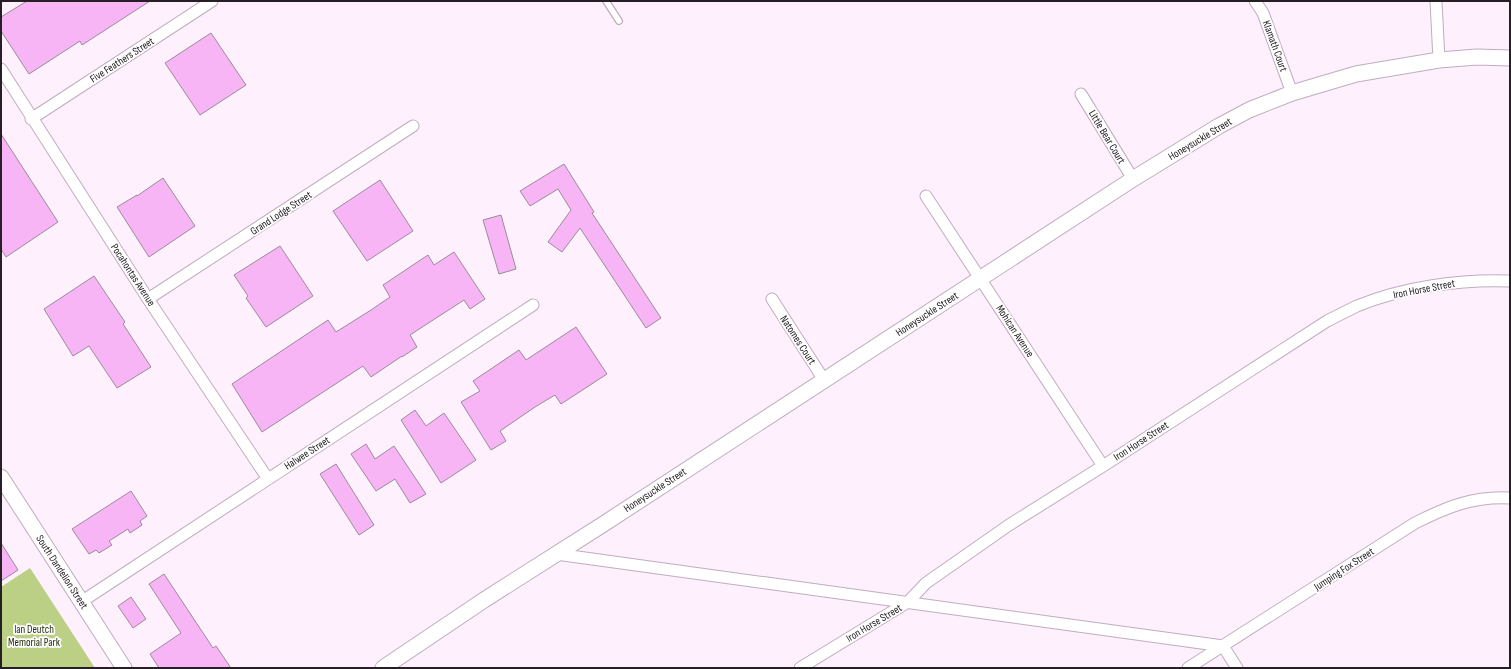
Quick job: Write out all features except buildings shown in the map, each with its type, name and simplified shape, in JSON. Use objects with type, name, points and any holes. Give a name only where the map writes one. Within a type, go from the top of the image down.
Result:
[{"type":"street","name":"Five Feathers Street","points":[[32,119],[212,1]]},
{"type":"street","name":"Klamath Court","points":[[1255,1],[1263,13],[1292,93]]},
{"type":"street","points":[[1436,1],[1439,60]]},
{"type":"street","name":"Honeysuckle Street","points":[[383,668],[484,600],[1133,179],[1218,126],[1249,110],[1292,93],[1356,74],[1439,60],[1478,57],[1510,58]]},
{"type":"street","name":"Pocahontas Avenue","points":[[1,70],[148,299],[268,479]]},
{"type":"street","name":"Little Bear Court","points":[[1081,94],[1133,179]]},
{"type":"street","name":"Grand Lodge Street","points":[[148,299],[413,126]]},
{"type":"street","name":"Mohican Avenue","points":[[926,196],[1103,466]]},
{"type":"street","name":"Iron Horse Street","points":[[800,668],[908,602],[926,583],[1009,525],[1327,321],[1358,306],[1400,292],[1454,282],[1510,281]]},
{"type":"street","name":"Natomes Court","points":[[772,299],[824,380]]},
{"type":"street","name":"Halwee Street","points":[[81,602],[533,305]]},
{"type":"street","name":"South Dandelion Street","points":[[3,484],[124,668]]},
{"type":"street","name":"Jumping Fox Street","points":[[1188,668],[1415,523],[1446,507],[1463,502],[1510,498]]},
{"type":"street","points":[[556,554],[1223,646],[1237,668]]},
{"type":"lane","points":[[606,1],[619,21]]},
{"type":"green space","name":"Ian Deutch Memorial Park","points":[[30,568],[95,668],[1,668],[1,587]]}]
